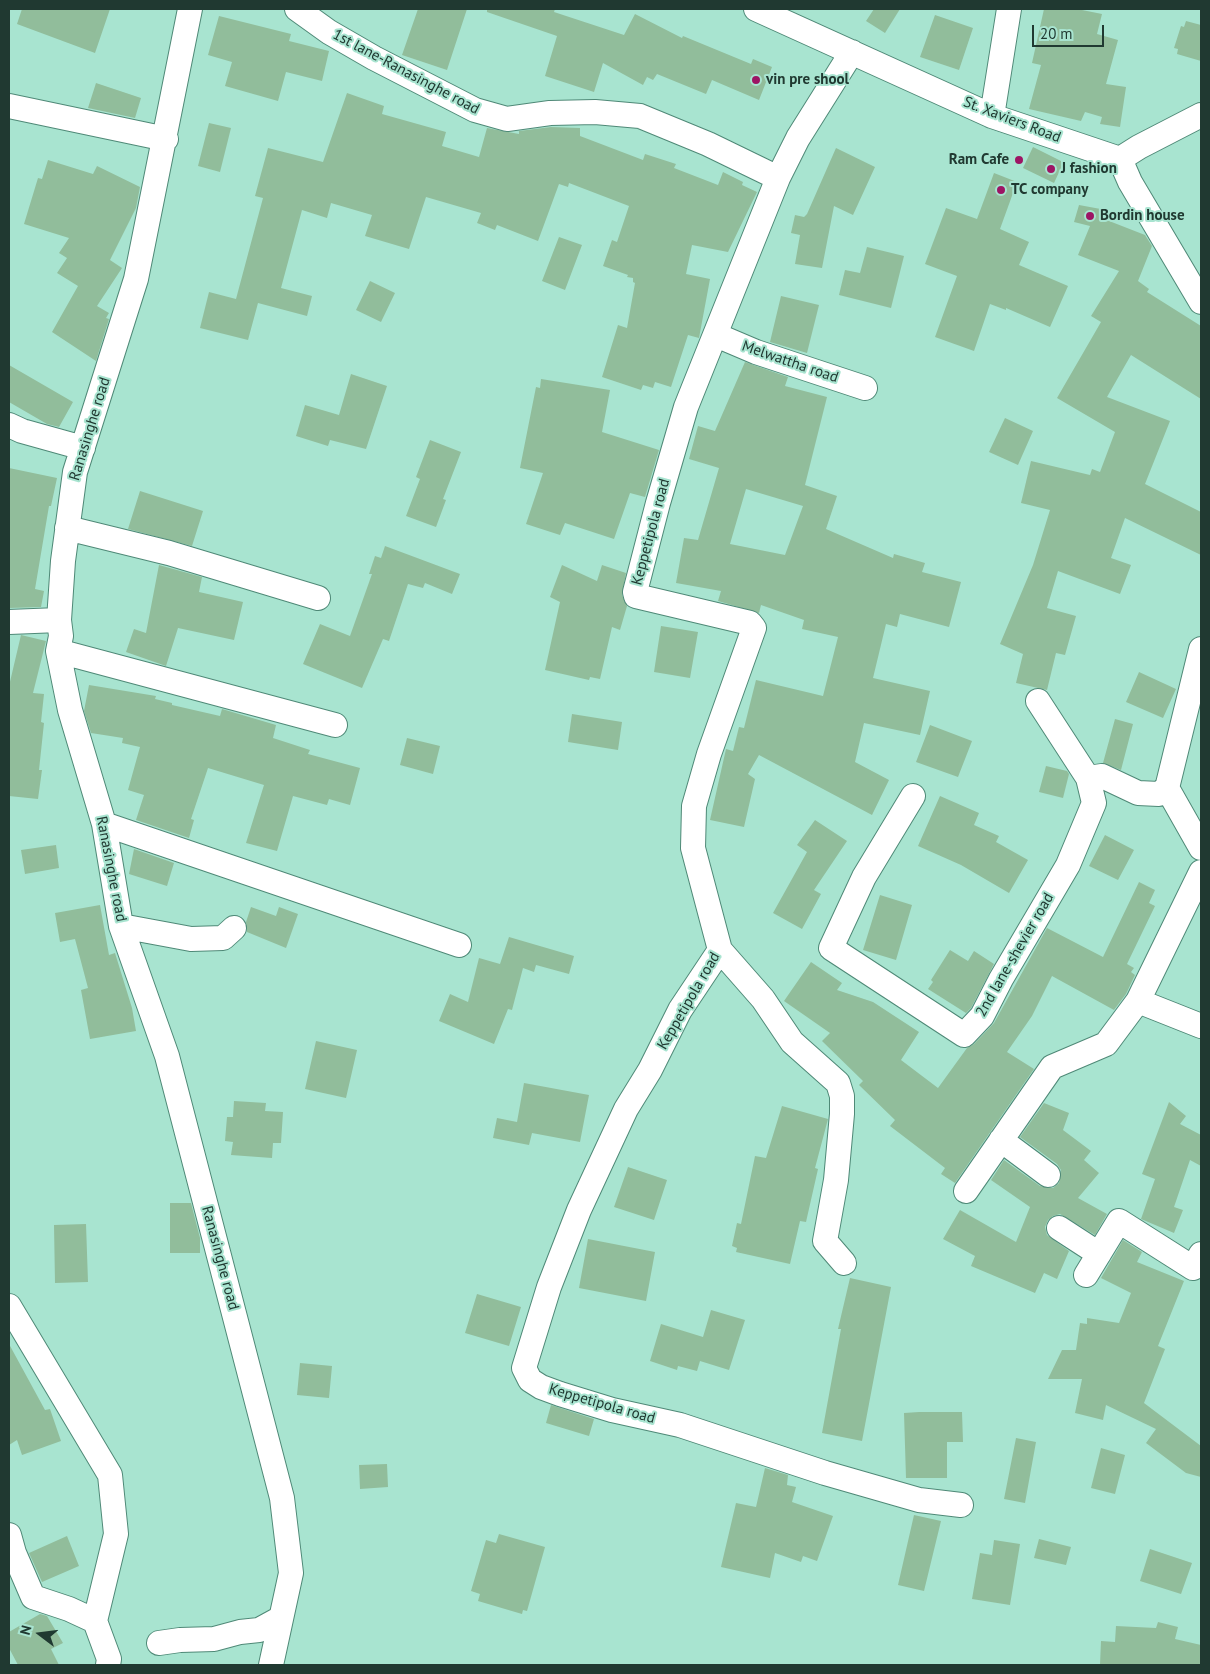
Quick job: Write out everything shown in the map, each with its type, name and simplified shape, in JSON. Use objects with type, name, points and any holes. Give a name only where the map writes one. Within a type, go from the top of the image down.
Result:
[{"type":"street","name":"Ranasinghe road","points":[[190,9],[166,139],[136,279],[75,472],[63,561],[59,620],[61,636],[58,651],[70,710],[104,824],[122,926],[167,1056],[282,1498],[292,1573],[271,1665]]},
{"type":"street","name":"1st lane-Ranasinghe road","points":[[297,9],[344,41],[474,110],[507,118],[550,113],[595,112],[640,116],[708,144],[778,178]]},
{"type":"street","name":"St. Xaviers Road","points":[[756,9],[992,116],[1120,160]]},
{"type":"street","points":[[992,116],[1009,9]]},
{"type":"street","name":"Keppetipola road","points":[[852,52],[798,138],[778,178],[686,407],[658,503],[636,592],[636,596],[750,623],[754,628],[709,754],[694,806],[693,848],[720,950],[680,1010],[650,1070],[626,1109],[583,1202],[535,1330],[524,1368],[526,1375],[541,1387],[612,1410],[680,1425],[825,1473],[919,1500],[961,1505]]},
{"type":"street","points":[[9,106],[166,139]]},
{"type":"street","points":[[1201,115],[1139,147],[1120,160],[1130,182],[1201,302]]},
{"type":"street","name":"Melwattha road","points":[[716,335],[756,352],[866,388]]},
{"type":"street","points":[[9,425],[22,431],[83,448]]},
{"type":"street","points":[[67,528],[169,553],[318,598]]},
{"type":"street","points":[[9,622],[59,620]]},
{"type":"street","points":[[1201,649],[1168,788],[1201,848]]},
{"type":"street","points":[[58,651],[335,725]]},
{"type":"street","points":[[1038,701],[1088,778],[1102,776],[1138,793],[1159,794],[1168,788]]},
{"type":"street","name":"2nd lane-shevier road","points":[[913,796],[864,877],[831,948],[964,1035],[982,1016],[1068,865],[1094,803],[1088,778]]},
{"type":"street","points":[[104,824],[459,944]]},
{"type":"street","points":[[966,1191],[1052,1067],[1106,1044],[1138,1001],[1201,872]]},
{"type":"street","points":[[122,926],[191,939],[223,938],[234,928]]},
{"type":"street","points":[[720,950],[763,999],[792,1042],[838,1083],[842,1096],[842,1114],[836,1180],[825,1241],[844,1263]]},
{"type":"street","points":[[1138,1001],[1201,1026]]},
{"type":"street","points":[[1001,1140],[1048,1174]]},
{"type":"street","points":[[1086,1275],[1119,1221],[1193,1268],[1201,1254]]},
{"type":"street","points":[[1060,1228],[1099,1254]]},
{"type":"street","points":[[9,1306],[110,1475],[116,1534],[95,1621],[109,1659],[108,1665]]},
{"type":"street","points":[[9,1535],[14,1554],[34,1597],[69,1609],[95,1621]]},
{"type":"street","points":[[159,1643],[214,1639],[240,1632],[259,1630],[281,1618]]},
{"type":"building","points":[[22,9],[110,9],[95,53],[17,24]]},
{"type":"building","points":[[418,9],[467,9],[447,70],[402,55]]},
{"type":"building","points":[[487,9],[555,9],[554,12],[624,35],[635,14],[682,38],[683,36],[751,64],[753,59],[772,67],[759,100],[712,80],[706,94],[657,74],[653,80],[647,77],[643,85],[603,63],[594,92],[545,76],[557,36],[487,12]]},
{"type":"building","points":[[874,9],[900,9],[885,33],[866,21]]},
{"type":"building","points":[[1044,9],[1077,9],[1102,14],[1097,34],[1118,40],[1106,84],[1126,87],[1120,127],[1100,124],[1102,117],[1085,112],[1081,121],[1029,109],[1041,65],[1032,63]]},
{"type":"building","points":[[935,15],[973,28],[959,70],[920,57]]},
{"type":"building","points":[[219,16],[291,34],[289,41],[329,51],[322,81],[286,72],[278,101],[225,86],[232,62],[208,55]]},
{"type":"building","points":[[1186,21],[1201,25],[1201,61],[1177,54],[1178,49],[1174,48],[1181,26],[1184,27]]},
{"type":"building","points":[[96,83],[141,98],[135,118],[88,108]]},
{"type":"building","points":[[347,93],[384,106],[382,114],[446,132],[442,146],[479,157],[487,128],[519,134],[519,131],[551,127],[580,128],[580,136],[643,160],[645,154],[676,164],[674,168],[718,185],[723,172],[743,182],[742,185],[757,192],[728,252],[692,245],[686,274],[710,279],[699,338],[688,335],[671,387],[655,382],[653,388],[643,385],[641,390],[602,377],[618,325],[627,328],[635,283],[633,278],[627,277],[628,275],[603,266],[612,240],[617,242],[629,206],[569,183],[568,187],[559,184],[538,241],[497,225],[495,230],[477,223],[481,213],[426,197],[409,249],[365,236],[372,215],[331,203],[327,218],[302,210],[281,288],[312,296],[307,316],[258,303],[248,340],[200,328],[209,292],[236,299],[263,198],[255,196],[268,148],[323,162]]},
{"type":"building","points":[[209,123],[231,128],[220,172],[198,166]]},
{"type":"building","name":"J fashion","points":[[1033,147],[1061,161],[1061,168],[1054,183],[1023,168]]},
{"type":"building","points":[[836,148],[875,167],[853,215],[834,206],[822,268],[795,264],[800,235],[791,233],[795,215],[804,217],[807,214]]},
{"type":"building","points":[[48,160],[93,174],[97,166],[140,187],[136,208],[110,260],[122,268],[97,306],[109,313],[106,318],[109,319],[96,361],[52,332],[78,286],[57,273],[67,258],[59,253],[69,238],[24,224],[38,178],[42,179]]},
{"type":"building","points":[[994,173],[1017,182],[1000,229],[1029,242],[1019,265],[1068,286],[1050,327],[1006,308],[1006,310],[990,304],[974,351],[935,337],[957,276],[925,264],[946,208],[977,219]]},
{"type":"building","points":[[1079,205],[1106,210],[1104,219],[1145,235],[1152,246],[1138,281],[1149,289],[1147,292],[1201,326],[1201,399],[1131,355],[1107,397],[1170,421],[1145,484],[1201,512],[1201,555],[1125,518],[1111,558],[1131,565],[1120,594],[1058,571],[1047,608],[1076,616],[1065,655],[1056,653],[1047,690],[1016,683],[1023,654],[1000,644],[1033,565],[1050,510],[1021,503],[1031,461],[1090,475],[1092,469],[1100,472],[1115,432],[1057,398],[1101,322],[1091,316],[1119,271],[1078,255],[1090,226],[1074,222]]},
{"type":"building","points":[[559,237],[582,245],[565,290],[542,281]]},
{"type":"building","points":[[867,247],[904,256],[891,308],[839,295],[845,270],[860,273]]},
{"type":"building","points":[[370,281],[395,293],[381,322],[356,310]]},
{"type":"building","points":[[781,296],[819,305],[807,353],[770,342]]},
{"type":"building","points":[[745,362],[788,377],[785,386],[827,397],[805,485],[837,496],[826,529],[893,558],[894,554],[925,563],[922,572],[961,582],[949,627],[900,614],[897,627],[886,624],[873,678],[930,691],[920,735],[864,723],[855,762],[889,780],[872,815],[759,755],[748,774],[755,779],[744,827],[710,820],[726,749],[733,751],[739,727],[744,728],[756,680],[823,696],[838,637],[802,629],[804,620],[761,605],[759,613],[718,601],[721,591],[676,583],[684,538],[698,540],[719,468],[689,459],[698,426],[715,431]],"holes":[[[746,489],[803,506],[785,555],[730,544]]]},
{"type":"building","points":[[9,365],[73,402],[59,427],[47,424],[9,402]]},
{"type":"building","points":[[351,374],[387,386],[366,449],[330,440],[328,446],[296,436],[305,405],[339,415]]},
{"type":"building","points":[[541,379],[610,390],[602,432],[659,450],[645,497],[630,493],[614,539],[565,523],[560,535],[526,524],[543,473],[520,468],[536,387],[540,388]]},
{"type":"building","points":[[1005,418],[1033,431],[1018,465],[989,452]]},
{"type":"building","points":[[430,440],[461,452],[443,499],[446,500],[436,527],[406,516],[420,479],[416,477]]},
{"type":"building","points":[[9,468],[57,478],[51,506],[49,506],[35,589],[44,591],[41,607],[9,608]]},
{"type":"building","points":[[140,491],[203,511],[192,546],[128,529]]},
{"type":"building","points":[[385,546],[460,574],[452,594],[425,583],[423,588],[408,584],[389,641],[383,639],[362,688],[303,664],[320,624],[350,636],[372,574],[369,574],[375,556],[381,558]]},
{"type":"building","points":[[159,565],[202,577],[199,592],[243,602],[234,640],[178,628],[166,666],[126,652],[134,629],[146,633]]},
{"type":"building","points":[[562,565],[597,581],[602,565],[626,573],[622,595],[627,606],[620,630],[612,627],[600,679],[590,677],[589,680],[545,670],[560,602],[550,597]]},
{"type":"building","points":[[661,626],[698,632],[690,678],[654,672]]},
{"type":"building","points":[[21,635],[46,641],[33,693],[44,694],[41,722],[44,723],[39,770],[42,770],[38,799],[9,796],[9,686]]},
{"type":"building","points":[[1139,672],[1176,689],[1163,718],[1126,702]]},
{"type":"building","points":[[89,685],[156,696],[155,699],[172,703],[172,705],[220,716],[222,709],[276,725],[273,738],[310,750],[308,754],[360,768],[350,805],[329,799],[327,805],[293,796],[277,851],[246,843],[264,785],[208,768],[191,819],[194,820],[189,838],[136,820],[144,795],[128,790],[140,747],[122,743],[123,738],[91,733],[84,711]]},
{"type":"building","points":[[572,714],[622,722],[618,750],[568,742]]},
{"type":"building","points":[[1115,719],[1133,724],[1121,770],[1103,763]]},
{"type":"building","points":[[930,725],[972,741],[958,777],[916,762]]},
{"type":"building","points":[[407,738],[440,746],[433,774],[400,765]]},
{"type":"building","points":[[1046,766],[1067,771],[1069,774],[1063,798],[1039,792]]},
{"type":"building","points":[[940,796],[979,813],[974,825],[999,836],[996,842],[1028,860],[1009,893],[961,865],[918,846]]},
{"type":"building","points":[[815,820],[847,841],[814,890],[821,894],[802,929],[773,913],[807,852],[797,845]]},
{"type":"building","points":[[1105,835],[1134,850],[1118,880],[1089,866]]},
{"type":"building","points":[[56,845],[59,868],[25,874],[21,850]]},
{"type":"building","points":[[134,849],[174,863],[167,886],[129,874]]},
{"type":"building","points":[[1139,882],[1155,890],[1149,903],[1155,906],[1127,964],[1134,968],[1131,972],[1135,975],[1126,994],[1114,1010],[1052,976],[1032,1016],[1007,1052],[1034,1069],[955,1183],[941,1174],[945,1168],[890,1126],[895,1120],[859,1085],[863,1081],[822,1041],[830,1033],[784,1001],[811,962],[842,983],[837,990],[873,1002],[919,1032],[901,1060],[938,1088],[967,1048],[974,1044],[994,1023],[1047,928],[1103,957]]},
{"type":"building","points":[[880,895],[912,905],[896,960],[863,950]]},
{"type":"building","points":[[100,905],[109,955],[115,953],[132,1008],[136,1031],[90,1039],[81,990],[88,988],[75,939],[60,942],[55,913]]},
{"type":"building","points":[[251,907],[276,916],[279,907],[298,914],[286,948],[247,932],[246,922]]},
{"type":"building","points":[[509,937],[574,956],[569,974],[536,965],[534,972],[523,968],[512,1010],[508,1009],[494,1044],[439,1021],[450,994],[468,1002],[479,958],[500,964]]},
{"type":"building","points":[[950,950],[968,961],[974,951],[994,964],[971,1008],[966,1013],[928,989],[933,982],[931,980]]},
{"type":"building","points":[[316,1041],[357,1050],[346,1098],[305,1089]]},
{"type":"building","points":[[524,1083],[589,1095],[580,1142],[532,1133],[529,1145],[493,1138],[497,1118],[517,1122]]},
{"type":"building","points":[[234,1101],[266,1103],[265,1111],[283,1112],[281,1143],[273,1143],[272,1158],[231,1155],[233,1142],[225,1141],[227,1117],[233,1117]]},
{"type":"building","points":[[1169,1102],[1186,1116],[1180,1124],[1201,1135],[1201,1166],[1190,1160],[1174,1207],[1183,1210],[1174,1233],[1141,1219],[1155,1179],[1142,1174]]},
{"type":"building","points":[[1044,1103],[1069,1113],[1063,1130],[1091,1151],[1084,1160],[1099,1173],[1078,1198],[1107,1214],[1095,1235],[1060,1214],[1048,1220],[1045,1227],[1047,1235],[1069,1251],[1057,1279],[1044,1273],[1035,1293],[971,1266],[975,1256],[943,1239],[960,1210],[1016,1242],[1030,1207],[991,1180],[1004,1160],[1040,1186],[1053,1188],[1059,1183],[1061,1170],[1057,1164],[1020,1137]]},
{"type":"building","points":[[782,1106],[828,1119],[815,1168],[818,1169],[806,1222],[800,1221],[790,1264],[736,1252],[737,1248],[732,1246],[737,1223],[741,1224],[755,1156],[766,1158]]},
{"type":"building","points":[[628,1167],[667,1180],[654,1220],[614,1207]]},
{"type":"building","points":[[170,1203],[191,1203],[200,1238],[200,1253],[170,1253]]},
{"type":"building","points":[[86,1224],[88,1282],[55,1283],[54,1225]]},
{"type":"building","points":[[588,1239],[655,1252],[646,1301],[579,1288]]},
{"type":"building","points":[[1123,1240],[1142,1252],[1137,1262],[1184,1281],[1158,1346],[1165,1349],[1144,1403],[1201,1446],[1201,1477],[1186,1473],[1146,1443],[1156,1429],[1106,1405],[1103,1420],[1075,1413],[1082,1379],[1048,1379],[1062,1350],[1076,1350],[1080,1323],[1087,1324],[1087,1318],[1119,1323],[1131,1293],[1101,1278]]},
{"type":"building","points":[[850,1278],[891,1287],[862,1441],[822,1433],[841,1329],[838,1329]]},
{"type":"building","points":[[477,1294],[521,1307],[509,1346],[465,1333]]},
{"type":"building","points":[[711,1310],[745,1320],[729,1370],[700,1361],[697,1371],[678,1366],[677,1370],[650,1361],[661,1324],[703,1337]]},
{"type":"building","points":[[9,1344],[45,1410],[50,1409],[61,1441],[22,1455],[17,1440],[9,1445]]},
{"type":"building","points":[[300,1363],[332,1366],[329,1398],[297,1395]]},
{"type":"building","points":[[551,1405],[594,1419],[589,1436],[546,1423]]},
{"type":"building","points":[[962,1412],[963,1442],[947,1442],[947,1478],[906,1478],[904,1413]]},
{"type":"building","points":[[1016,1438],[1036,1442],[1025,1503],[1004,1499]]},
{"type":"building","points":[[1101,1448],[1125,1455],[1115,1494],[1091,1488]]},
{"type":"building","points":[[387,1464],[388,1487],[360,1489],[359,1465]]},
{"type":"building","points":[[765,1468],[788,1475],[787,1485],[796,1487],[792,1502],[833,1516],[817,1561],[803,1556],[801,1562],[775,1553],[770,1578],[721,1567],[736,1503],[756,1507]]},
{"type":"building","points":[[914,1515],[941,1521],[924,1591],[898,1585]]},
{"type":"building","points":[[499,1534],[545,1547],[527,1611],[523,1610],[522,1614],[478,1601],[480,1594],[471,1591],[486,1540],[496,1543]]},
{"type":"building","points":[[67,1536],[79,1566],[42,1582],[29,1553]]},
{"type":"building","points":[[1039,1539],[1071,1547],[1066,1565],[1034,1558]]},
{"type":"building","points":[[994,1540],[1020,1544],[1010,1605],[972,1599],[980,1553],[992,1555]]},
{"type":"building","points":[[1150,1549],[1192,1563],[1181,1594],[1140,1581]]},
{"type":"building","points":[[40,1614],[47,1616],[63,1643],[51,1649],[59,1665],[18,1665],[9,1648],[9,1632]]},
{"type":"building","points":[[1158,1622],[1178,1627],[1175,1639],[1201,1645],[1201,1665],[1100,1665],[1101,1641],[1115,1642],[1116,1626],[1156,1628]]},
{"type":"place","name":"vin pre shool","points":[[756,80]]},
{"type":"place","name":"Ram Cafe","points":[[1019,160]]},
{"type":"place","name":"J fashion","points":[[1051,169]]},
{"type":"place","name":"TC company","points":[[1001,190]]},
{"type":"place","name":"Bordin house","points":[[1090,216]]}]
